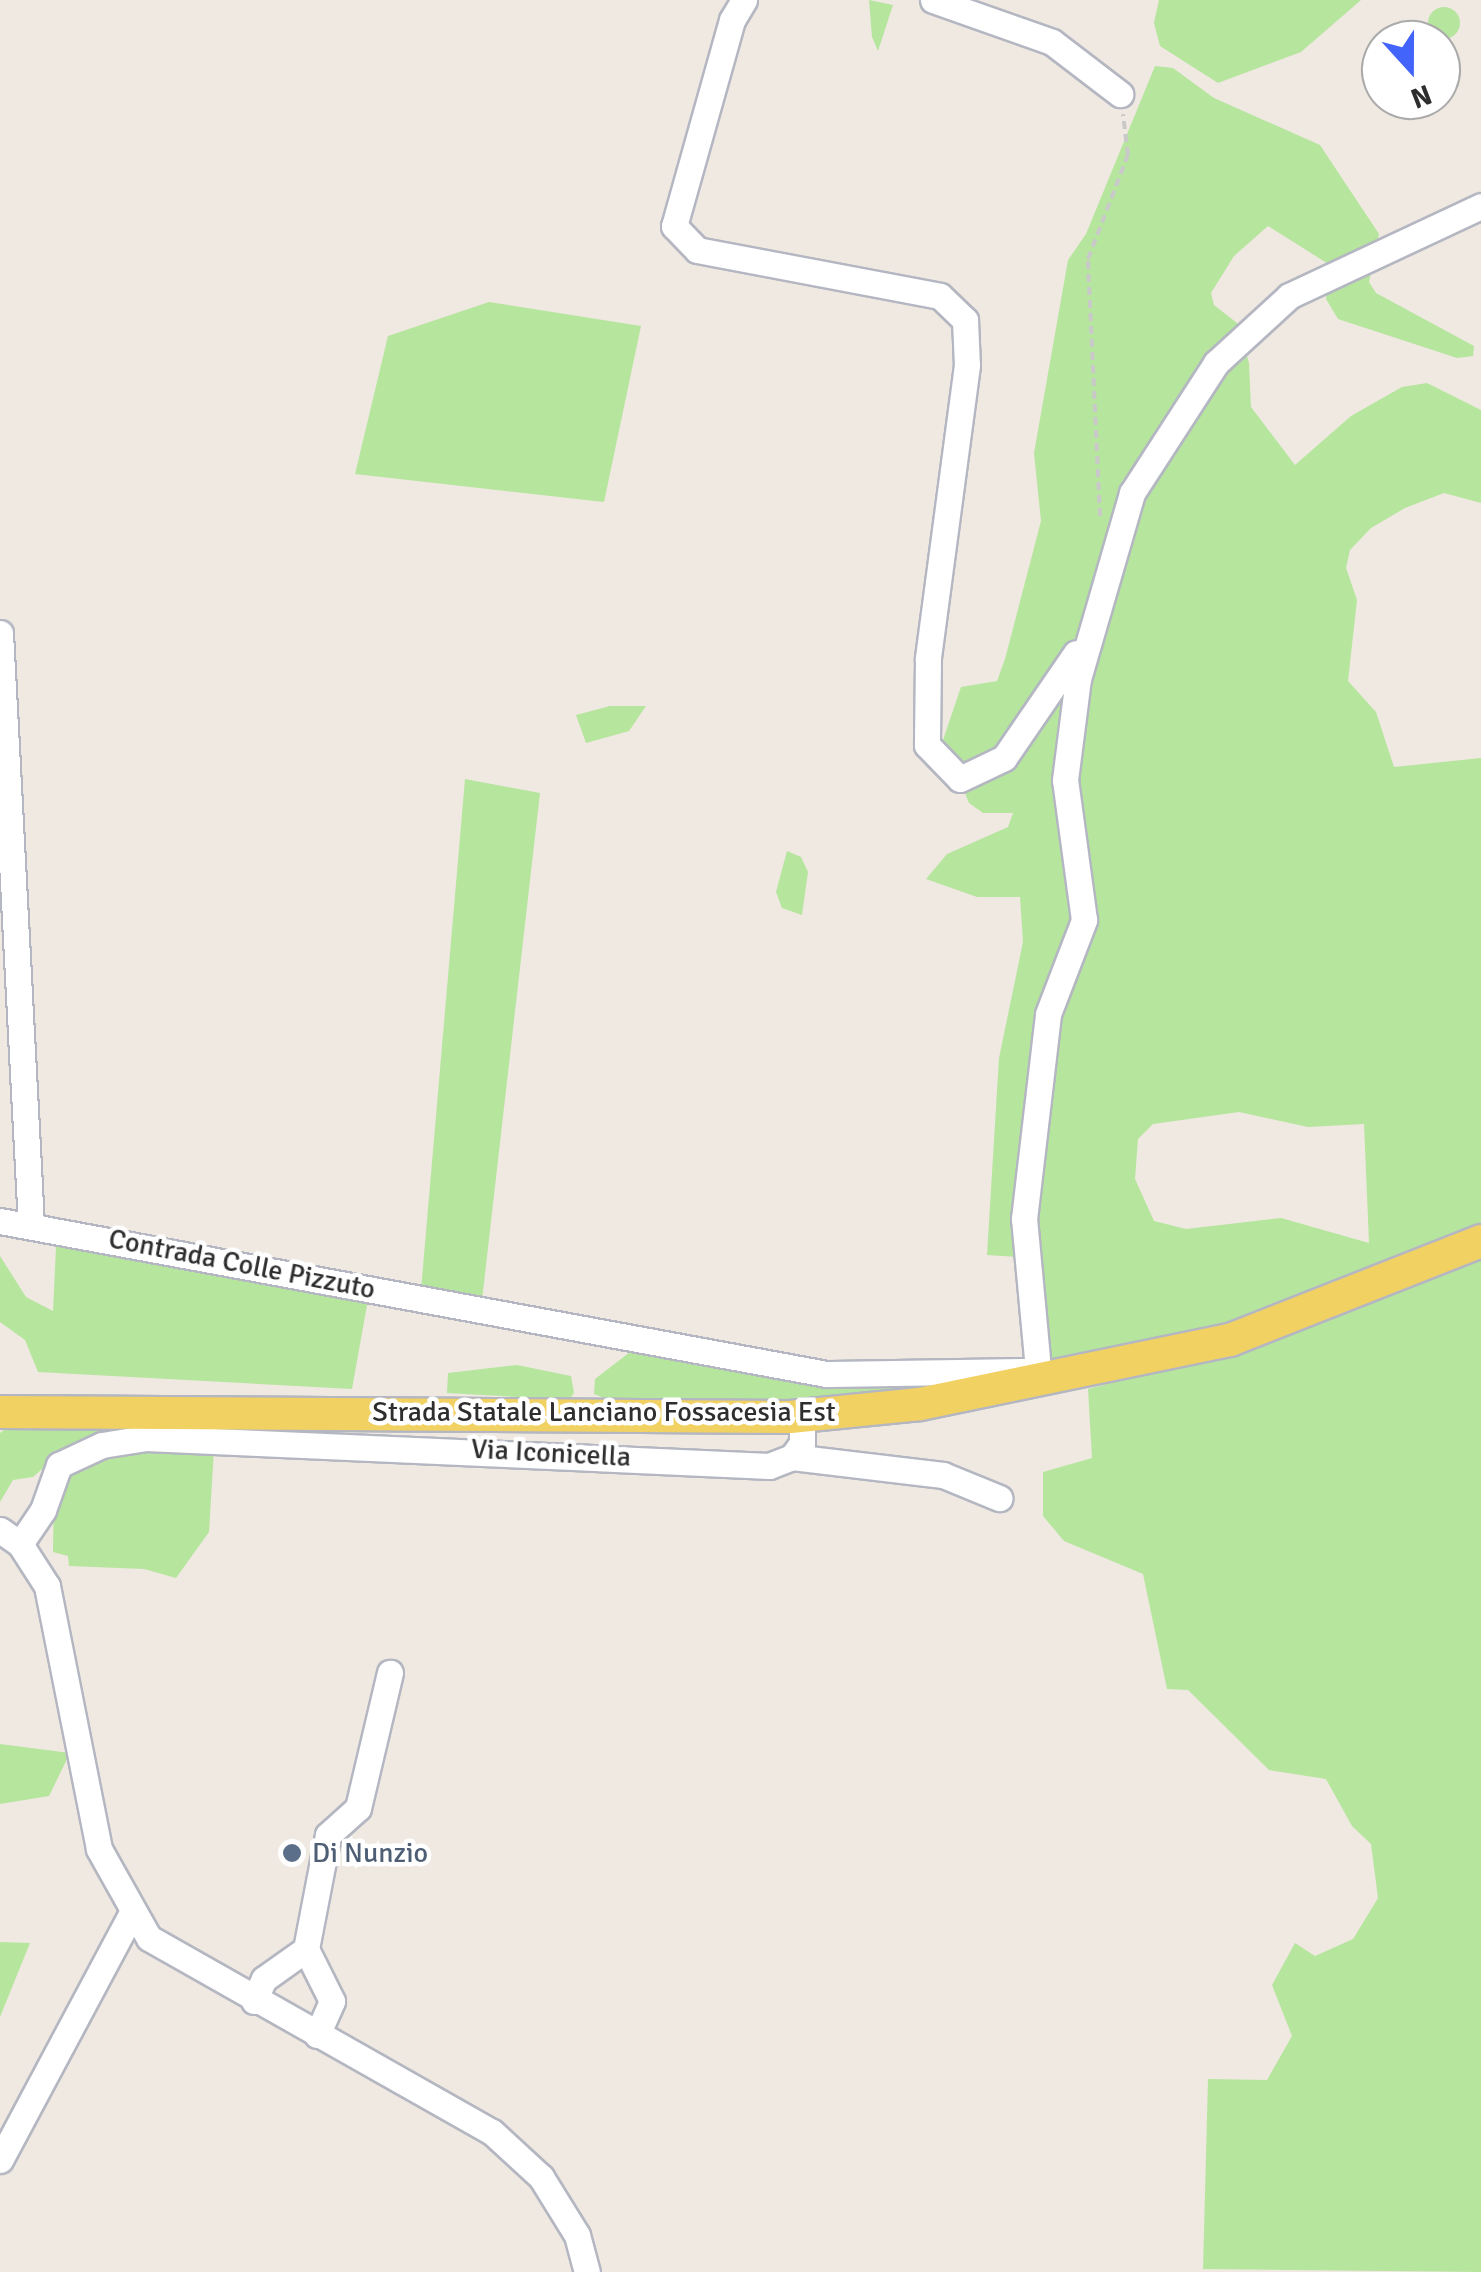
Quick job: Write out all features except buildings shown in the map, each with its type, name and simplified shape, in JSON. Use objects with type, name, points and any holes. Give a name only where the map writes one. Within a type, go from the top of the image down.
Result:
[{"type":"main road","name":"Strada Statale Lanciano Fossacesia Est","points":[[0,1412],[802,1416],[1138,1363],[1312,1312],[1481,1241]]},
{"type":"street","points":[[744,0],[732,20],[674,226],[697,250],[940,296],[965,320],[967,364],[928,659],[927,745],[960,779],[1004,758],[1096,618]]},
{"type":"street","points":[[934,0],[1052,42],[1120,94]]},
{"type":"street","points":[[1039,1377],[1024,1219],[1048,1014],[1084,920],[1065,780],[1078,680],[1132,493],[1216,363],[1288,296],[1481,206]]},
{"type":"street","points":[[0,633],[31,1224]]},
{"type":"street","name":"Contrada Colle Pizzuto","points":[[0,1221],[826,1374],[1039,1377]]},
{"type":"street","points":[[792,1457],[802,1443],[802,1416]]},
{"type":"street","name":"Via Iconicella","points":[[10,1537],[44,1510],[59,1464],[88,1449],[146,1438],[769,1466],[792,1457],[943,1476],[999,1498]]},
{"type":"street","points":[[10,1537],[47,1586],[99,1848],[131,1915],[149,1938],[254,2001],[492,2132],[541,2177],[577,2236],[587,2272]]},
{"type":"street","points":[[317,2036],[332,2001],[306,1949],[328,1835],[358,1808],[390,1673]]},
{"type":"street","points":[[0,2160],[131,1915]]},
{"type":"street","points":[[254,2001],[264,1979],[306,1949]]},
{"type":"path","points":[[1101,526],[1088,258],[1128,155],[1120,94]]},
{"type":"green space","points":[[869,0],[893,5],[878,51],[872,37]]},
{"type":"green space","points":[[1159,0],[1361,0],[1301,52],[1218,83],[1160,46],[1154,23]]},
{"type":"green space","points":[[1444,7],[1460,20],[1428,20],[1433,12]]},
{"type":"green space","points":[[1155,66],[1173,68],[1214,98],[1320,145],[1379,234],[1369,282],[1376,293],[1474,346],[1473,356],[1457,358],[1338,319],[1326,299],[1330,265],[1268,226],[1234,256],[1211,293],[1214,305],[1237,323],[1249,363],[1251,407],[1295,465],[1351,416],[1402,387],[1427,383],[1481,410],[1481,503],[1444,493],[1405,508],[1371,528],[1350,550],[1346,568],[1357,600],[1348,681],[1376,712],[1394,767],[1481,758],[1481,1223],[1250,1318],[1054,1365],[1019,1257],[987,1255],[999,1058],[1023,942],[1020,897],[977,897],[926,879],[947,854],[1008,827],[1013,813],[983,813],[969,803],[943,740],[961,687],[997,681],[1005,659],[1041,521],[1034,453],[1068,260],[1086,234]],"holes":[[[1239,1112],[1308,1127],[1364,1124],[1369,1243],[1281,1218],[1186,1229],[1154,1221],[1135,1179],[1138,1139],[1153,1124]]]},
{"type":"green space","points":[[489,302],[641,326],[604,502],[355,474],[388,336]]},
{"type":"green space","points":[[610,706],[646,706],[629,731],[586,743],[576,715]]},
{"type":"green space","points":[[465,779],[540,793],[482,1300],[421,1290]]},
{"type":"green space","points":[[787,851],[801,857],[808,872],[802,915],[782,908],[776,892]]},
{"type":"green space","points":[[64,1240],[369,1294],[352,1389],[38,1372],[25,1340],[0,1322],[0,1256],[26,1297],[53,1311],[56,1247]]},
{"type":"green space","points":[[1481,1255],[1481,2272],[1203,2269],[1208,2079],[1267,2080],[1292,2036],[1272,1985],[1295,1943],[1315,1956],[1353,1939],[1378,1898],[1371,1844],[1352,1826],[1326,1779],[1269,1770],[1188,1690],[1167,1689],[1143,1574],[1064,1541],[1043,1516],[1043,1472],[1092,1458],[1088,1389],[1282,1339]]},
{"type":"green space","points":[[634,1349],[965,1380],[855,1403],[612,1401],[594,1394],[595,1379]]},
{"type":"green space","points":[[517,1365],[571,1376],[574,1393],[569,1400],[447,1393],[448,1373]]},
{"type":"green space","points":[[169,1418],[67,1447],[33,1477],[13,1480],[0,1502],[0,1433],[7,1428]]},
{"type":"green space","points":[[214,1449],[209,1532],[176,1578],[144,1569],[69,1566],[68,1556],[53,1552],[54,1482],[115,1450]]},
{"type":"green space","points":[[0,1744],[70,1753],[49,1796],[0,1804]]},
{"type":"green space","points":[[0,1942],[30,1943],[0,2017]]},
{"type":"place","name":"Di Nunzio","points":[[292,1853]]}]
